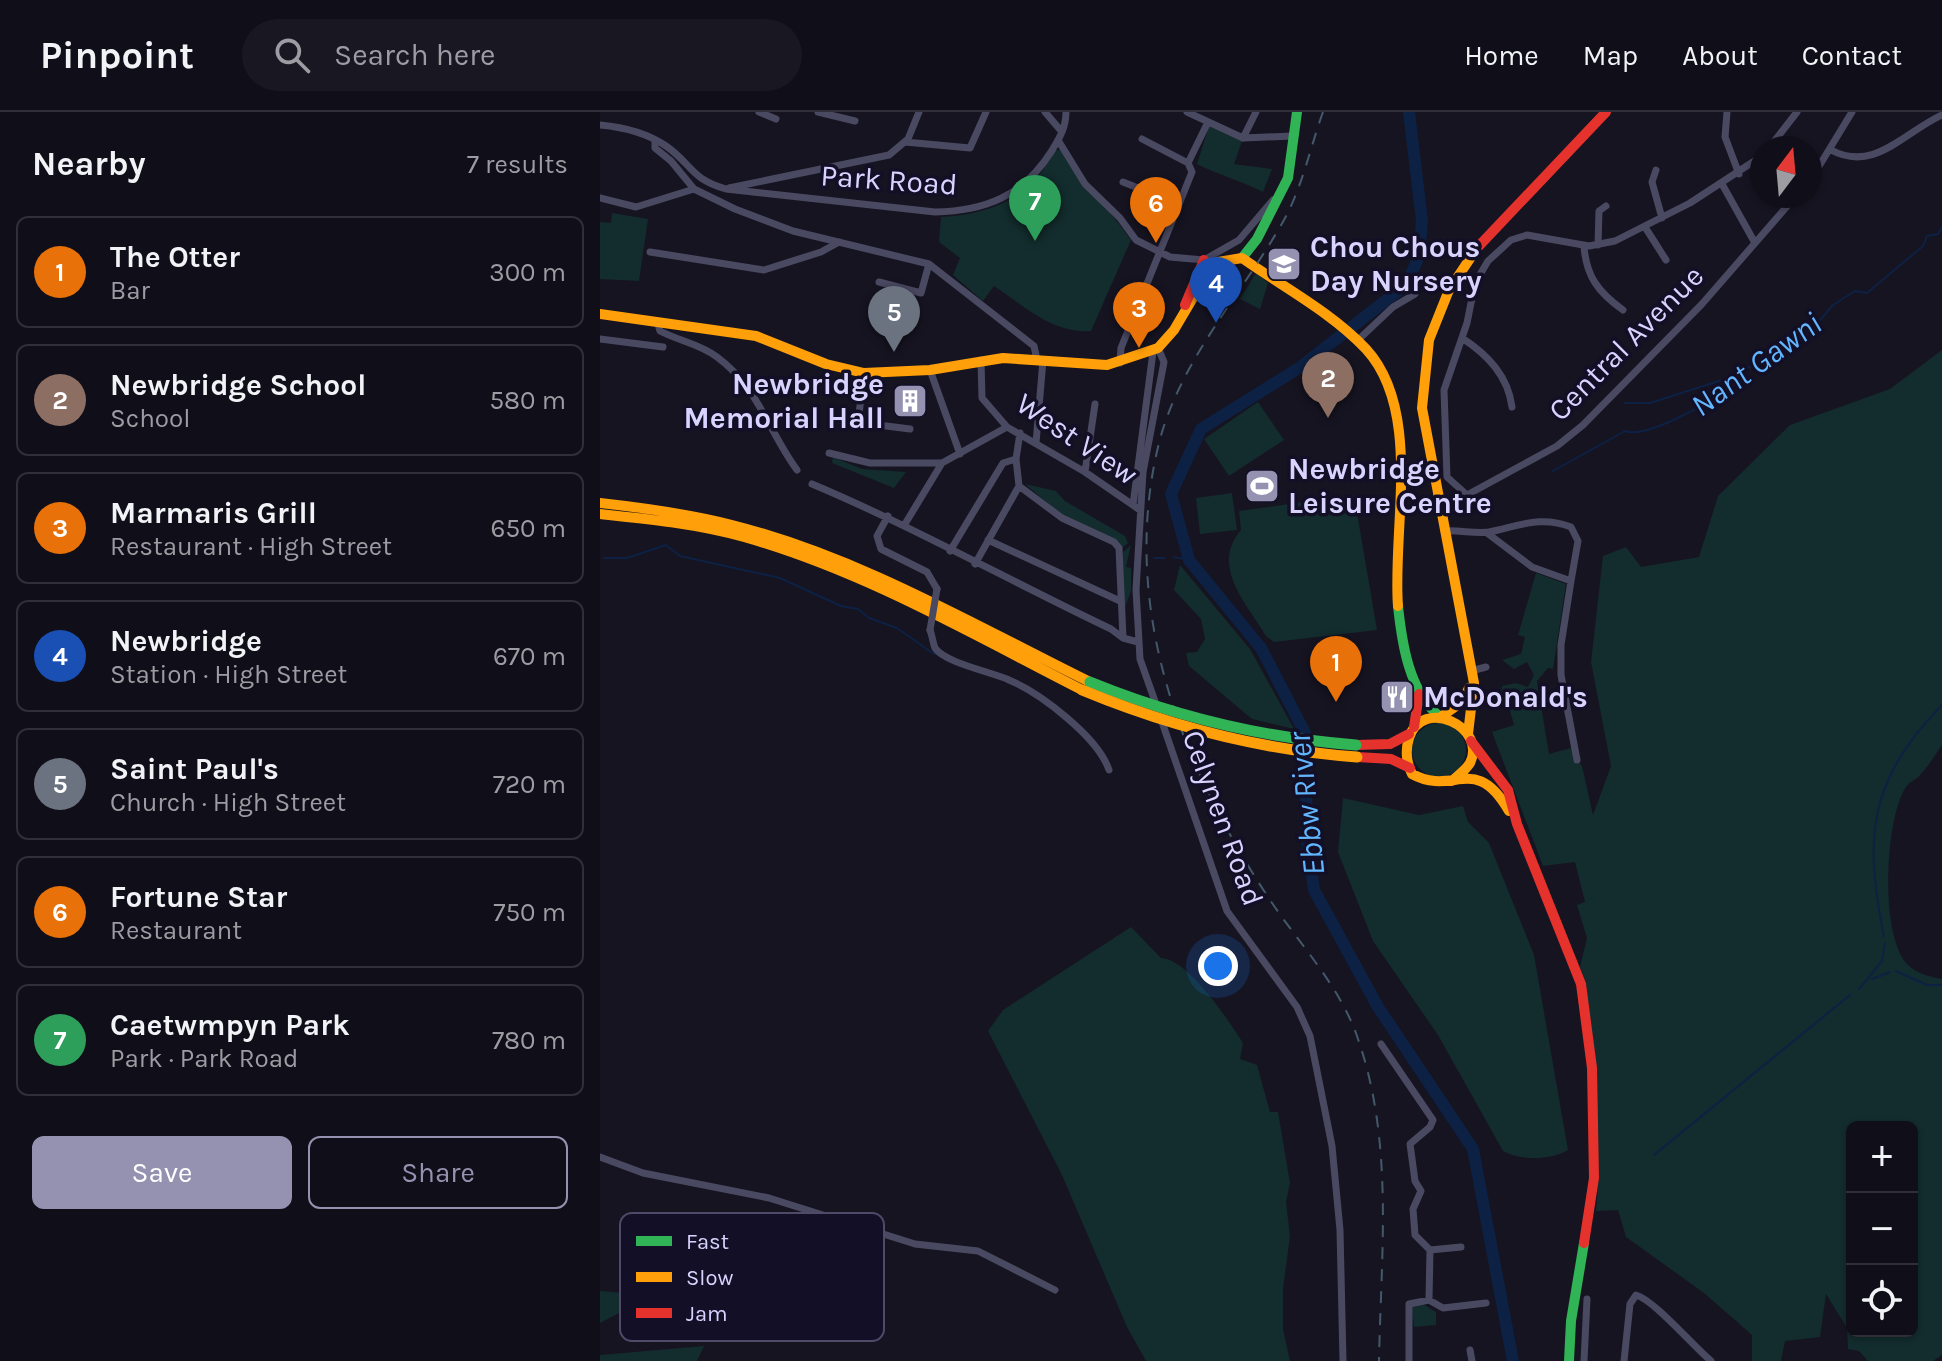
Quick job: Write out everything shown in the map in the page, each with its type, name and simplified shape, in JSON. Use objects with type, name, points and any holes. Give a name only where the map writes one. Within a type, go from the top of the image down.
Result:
[{"type":"main road","points":[[600,314],[756,336],[826,364],[864,373],[930,370],[981,360],[1120,363],[1156,350],[1210,269],[1218,262],[1242,258],[1257,239],[1284,186],[1297,112]]},
{"type":"main road","points":[[1452,781],[1468,766],[1474,690],[1422,408],[1424,372],[1437,315],[1471,255],[1606,112]]},
{"type":"main road","points":[[1242,258],[1354,340],[1381,371],[1396,430],[1401,476],[1395,566],[1398,623],[1419,694],[1440,716],[1458,722],[1506,787],[1517,824],[1581,984],[1592,1068],[1594,1178],[1571,1321],[1569,1361]]},
{"type":"main road","points":[[1186,309],[1184,301],[1204,260]]},
{"type":"main road","points":[[600,503],[708,517],[810,547],[886,580],[1125,709],[1194,732],[1281,750],[1356,751],[1391,759],[1430,782],[1472,778],[1486,782],[1497,792],[1517,824]]},
{"type":"main road","points":[[600,514],[705,527],[789,551],[873,586],[1086,686]]},
{"type":"main road","points":[[1356,751],[1390,744],[1427,718],[1440,716],[1462,702],[1472,673]]},
{"type":"main road","points":[[1410,768],[1405,749],[1419,694]]},
{"type":"street","points":[[759,112],[776,119]]},
{"type":"street","points":[[818,112],[855,121]]},
{"type":"street","points":[[726,189],[780,175],[862,163],[889,155],[905,142],[919,112]]},
{"type":"street","points":[[905,142],[970,148],[986,112]]},
{"type":"street","points":[[1045,112],[1085,184],[1120,218],[1136,240],[1159,253],[1204,260],[1239,240],[1284,186]]},
{"type":"street","name":"Park Road","points":[[655,140],[668,147],[698,178],[726,189],[935,212],[963,211],[993,204],[1020,189],[1037,172],[1060,136],[1066,112]]},
{"type":"street","points":[[1187,112],[1243,138],[1292,136]]},
{"type":"street","points":[[1243,138],[1256,112]]},
{"type":"street","points":[[1727,112],[1725,137],[1739,174]]},
{"type":"street","points":[[1778,136],[1797,112]]},
{"type":"street","points":[[1822,163],[1852,112]]},
{"type":"street","points":[[1831,150],[1847,158],[1873,156],[1942,115]]},
{"type":"street","points":[[1188,163],[1208,122]]},
{"type":"street","points":[[600,125],[655,140],[655,148],[671,161],[694,189],[746,214],[839,242],[929,264],[1034,346],[1040,360],[1036,443]]},
{"type":"street","points":[[1120,363],[1121,348],[1192,172],[1188,163],[1142,139]]},
{"type":"street","points":[[1467,495],[1447,477],[1443,401],[1480,273],[1511,240],[1534,235],[1584,246],[1598,245],[1645,227],[1750,165]]},
{"type":"street","points":[[1656,170],[1652,182],[1662,218]]},
{"type":"street","points":[[1123,182],[1178,204]]},
{"type":"street","points":[[1722,184],[1755,243]]},
{"type":"street","points":[[600,198],[636,207],[694,189]]},
{"type":"street","points":[[1598,245],[1599,211],[1606,206]]},
{"type":"street","name":"Central Avenue","points":[[1439,508],[1550,450],[1576,432],[1702,304],[1786,208]]},
{"type":"street","points":[[1645,227],[1666,260]]},
{"type":"street","points":[[650,252],[764,270],[839,242]]},
{"type":"street","points":[[1584,246],[1591,280],[1603,295],[1623,310]]},
{"type":"street","points":[[879,282],[921,293],[929,264]]},
{"type":"street","points":[[1354,340],[1393,307],[1415,294]]},
{"type":"street","points":[[657,321],[660,331],[697,345],[733,371],[760,403],[797,470]]},
{"type":"street","points":[[1462,338],[1509,385],[1512,407]]},
{"type":"street","points":[[600,339],[663,347]]},
{"type":"street","name":"Celynen Road","points":[[1156,350],[1136,508],[1138,642],[1143,669],[1227,911],[1297,1007],[1310,1036],[1332,1146],[1340,1230],[1343,1361]]},
{"type":"street","name":"West View","points":[[981,360],[982,398],[1007,427],[1085,472],[1136,508]]},
{"type":"street","points":[[930,370],[960,454]]},
{"type":"street","points":[[858,422],[864,373]]},
{"type":"street","points":[[1085,472],[1095,404]]},
{"type":"street","points":[[839,420],[910,429]]},
{"type":"street","points":[[829,453],[870,463],[942,463],[987,435],[1007,427]]},
{"type":"street","points":[[975,564],[1019,486],[1016,459],[1020,433]]},
{"type":"street","points":[[950,551],[1003,463],[1016,459]]},
{"type":"street","points":[[905,524],[942,463]]},
{"type":"street","points":[[812,484],[905,524],[975,564],[1111,629],[1123,638],[1138,642]]},
{"type":"street","points":[[1019,486],[1062,518],[1114,542],[1119,548],[1123,638]]},
{"type":"street","points":[[888,516],[877,536],[881,549],[927,572],[937,589],[930,630],[936,649],[949,658],[1011,681],[1043,701],[1081,731],[1109,770]]},
{"type":"street","points":[[1443,531],[1487,533],[1540,520],[1571,527],[1578,541],[1561,645],[1561,675],[1577,760]]},
{"type":"street","points":[[1487,533],[1532,567],[1571,581]]},
{"type":"street","points":[[988,540],[1120,601]]},
{"type":"street","points":[[1472,673],[1486,667]]},
{"type":"street","points":[[1381,1044],[1433,1120],[1430,1127],[1410,1144],[1413,1169],[1421,1191],[1413,1209],[1415,1235],[1430,1250],[1429,1300]]},
{"type":"street","points":[[1381,1063],[1390,1056]]},
{"type":"street","points":[[600,1157],[643,1173],[769,1198],[817,1213]]},
{"type":"street","points":[[1421,1191],[1431,1188]]},
{"type":"street","points":[[884,1234],[915,1244],[978,1251],[1055,1290]]},
{"type":"street","points":[[1451,1237],[1452,1247]]},
{"type":"street","points":[[1430,1250],[1461,1247]]},
{"type":"street","points":[[1624,1361],[1630,1304],[1636,1295],[1648,1298],[1677,1332],[1711,1361]]},
{"type":"street","points":[[1584,1361],[1587,1299]]},
{"type":"street","points":[[1409,1361],[1409,1304],[1415,1300],[1429,1300],[1443,1308],[1486,1303]]},
{"type":"street","points":[[1470,1350],[1472,1361]]},
{"type":"green space","points":[[1209,126],[1242,141],[1234,164],[1272,169],[1263,192],[1197,164]]},
{"type":"green space","points":[[1061,149],[1076,173],[1131,240],[1091,331],[1077,331],[1052,323],[994,286],[983,301],[953,275],[960,258],[939,242],[941,217],[976,212],[1008,200],[1022,192],[1045,167],[1054,151]]},
{"type":"green space","points":[[612,213],[648,219],[639,281],[600,279],[600,222],[611,223]]},
{"type":"green space","points":[[1256,273],[1268,283],[1260,309],[1240,299]]},
{"type":"green space","points":[[1942,350],[1942,745],[1923,772],[1907,785],[1899,802],[1893,824],[1888,877],[1892,930],[1899,951],[1912,968],[1924,975],[1942,979],[1942,1355],[1933,1361],[1868,1361],[1859,1351],[1848,1349],[1847,1337],[1918,1337],[1918,1121],[1846,1121],[1846,1326],[1826,1294],[1820,1337],[1785,1341],[1781,1361],[1752,1361],[1752,1335],[1704,1293],[1626,1237],[1618,1210],[1596,1211],[1599,1174],[1586,983],[1580,967],[1587,938],[1577,905],[1585,902],[1575,862],[1543,866],[1492,732],[1514,725],[1506,697],[1500,698],[1502,686],[1516,683],[1528,687],[1534,675],[1527,662],[1514,669],[1502,660],[1521,654],[1525,637],[1518,635],[1536,573],[1566,584],[1553,669],[1548,668],[1537,681],[1549,754],[1571,748],[1582,766],[1593,815],[1611,766],[1591,662],[1603,556],[1626,547],[1641,567],[1699,557],[1718,496],[1790,425],[1890,389]]},
{"type":"green space","points":[[1258,402],[1284,440],[1229,476],[1204,439]]},
{"type":"green space","points":[[833,457],[862,469],[906,472],[894,488],[832,463]]},
{"type":"green space","points":[[1025,484],[1056,491],[1065,501],[1125,536],[1128,543],[1122,548],[1064,517]]},
{"type":"green space","points":[[1232,493],[1237,530],[1200,534],[1196,498]]},
{"type":"green space","points":[[1354,495],[1377,630],[1274,642],[1266,636],[1241,597],[1230,571],[1232,544],[1241,530],[1239,511]]},
{"type":"green space","points":[[1131,545],[1126,567],[1131,568],[1131,591],[1123,613],[1123,552]]},
{"type":"green space","points":[[1180,565],[1250,649],[1294,729],[1252,719],[1189,666],[1186,653],[1197,652],[1205,639],[1201,619],[1174,590]]},
{"type":"green space","points":[[1439,723],[1458,731],[1466,750],[1458,769],[1439,777],[1420,769],[1412,750],[1420,731]]},
{"type":"green space","points":[[1343,798],[1419,815],[1463,806],[1468,822],[1489,843],[1534,955],[1568,1150],[1536,1158],[1503,1151],[1438,1035],[1373,941],[1338,852]]},
{"type":"green space","points":[[1131,927],[1161,958],[1183,968],[1206,992],[1243,1043],[1240,1059],[1257,1065],[1270,1112],[1278,1112],[1290,1183],[1286,1202],[1290,1236],[1283,1289],[1283,1329],[1290,1361],[1146,1361],[1127,1327],[1062,1175],[988,1031],[1003,1010]]},
{"type":"green space","points":[[600,1291],[620,1292],[620,1313],[600,1323]]},
{"type":"green space","points":[[1421,1303],[1436,1312],[1436,1325],[1414,1327],[1412,1307]]},
{"type":"green space","points":[[704,1346],[697,1361],[600,1361],[600,1355]]},
{"type":"waterway","name":"Ebbw River","points":[[1409,112],[1422,221],[1419,256],[1407,284],[1299,368],[1201,429],[1171,494],[1189,560],[1261,648],[1305,733],[1307,839],[1314,890],[1378,1007],[1473,1149],[1513,1361]]},
{"type":"waterway","name":"Nant Gawni","points":[[1553,471],[1625,431],[1635,432],[1665,424],[1714,398],[1737,383],[1747,368],[1762,363],[1773,350],[1786,348],[1790,338],[1809,333],[1833,305],[1855,291],[1867,293],[1923,246],[1927,236],[1938,234],[1942,227]]},
{"type":"waterway","points":[[1625,403],[1650,403],[1741,374]]},
{"type":"waterway","points":[[604,558],[627,558],[666,545],[680,556],[780,578],[897,628],[934,654]]},
{"type":"waterway","points":[[1174,557],[1189,560]]},
{"type":"waterway","points":[[1154,558],[1165,558]]},
{"type":"waterway","points":[[1884,937],[1874,869],[1878,812],[1886,785],[1899,759],[1942,705]]},
{"type":"waterway","points":[[1859,989],[1882,961],[1885,943]]},
{"type":"waterway","points":[[1896,971],[1927,985],[1942,985]]},
{"type":"waterway","points":[[1872,979],[1890,972]]},
{"type":"waterway","points":[[1654,1155],[1850,995]]},
{"type":"railway","points":[[1323,112],[1291,207],[1197,355],[1169,413],[1159,443],[1149,503],[1147,563],[1153,622],[1166,680],[1184,737],[1208,793],[1268,897],[1341,1000],[1358,1039],[1377,1118],[1381,1158],[1383,1239],[1379,1361]]},
{"type":"traffic: fast","points":[[1242,258],[1257,239],[1288,178],[1297,112]]},
{"type":"traffic: fast","points":[[1398,606],[1405,651],[1414,680],[1420,694],[1439,716]]},
{"type":"traffic: fast","points":[[1090,682],[1155,706],[1220,724],[1287,737],[1356,745]]},
{"type":"traffic: fast","points":[[1569,1361],[1571,1321],[1584,1243]]},
{"type":"traffic: slow","points":[[1468,734],[1474,683],[1422,408],[1429,340],[1449,290],[1477,248]]},
{"type":"traffic: slow","points":[[1242,258],[1338,323],[1366,349],[1383,375],[1394,404],[1400,437],[1398,606]]},
{"type":"traffic: slow","points":[[600,314],[756,336],[826,364],[864,373],[930,370],[1003,358],[1107,365],[1158,348],[1174,330],[1210,269],[1218,262],[1242,258]]},
{"type":"traffic: slow","points":[[600,503],[716,521],[825,555],[915,594],[1090,682]]},
{"type":"traffic: slow","points":[[600,514],[654,520],[744,537],[832,567],[917,605],[1082,690]]},
{"type":"traffic: slow","points":[[1442,716],[1462,702],[1469,688]]},
{"type":"traffic: slow","points":[[1082,690],[1149,715],[1217,735],[1286,749],[1357,757]]},
{"type":"traffic: slow","points":[[1452,781],[1454,779],[1464,770],[1470,763],[1473,750],[1470,738],[1451,721],[1427,719],[1416,726],[1409,738],[1407,756],[1412,774],[1427,780],[1440,781],[1452,780],[1464,779],[1474,779],[1497,793],[1509,811]]},
{"type":"traffic: jam","points":[[1477,248],[1606,112]]},
{"type":"traffic: jam","points":[[1185,305],[1204,260]]},
{"type":"traffic: jam","points":[[1414,727],[1419,694]]},
{"type":"traffic: jam","points":[[1356,745],[1390,744],[1409,734]]},
{"type":"traffic: jam","points":[[1471,741],[1508,790],[1517,824],[1581,984],[1592,1068],[1594,1178],[1584,1243]]},
{"type":"traffic: jam","points":[[1357,757],[1391,759],[1410,768]]},
{"type":"place","name":"Caetwmpyn Park","points":[[1035,241]]},
{"type":"place","name":"Fortune Star","points":[[1156,243]]},
{"type":"place","name":"Chou Chous Day Nursery","points":[[1284,264]]},
{"type":"place","name":"Newbridge","points":[[1216,323]]},
{"type":"place","name":"Marmaris Grill","points":[[1139,348]]},
{"type":"place","name":"Saint Paul's","points":[[894,352]]},
{"type":"place","name":"Newbridge Memorial Hall","points":[[910,401]]},
{"type":"place","name":"Newbridge School","points":[[1328,418]]},
{"type":"place","name":"Newbridge Leisure Centre","points":[[1262,486]]},
{"type":"place","name":"McDonald's","points":[[1397,697]]},
{"type":"place","name":"The Otter","points":[[1336,702]]}]
